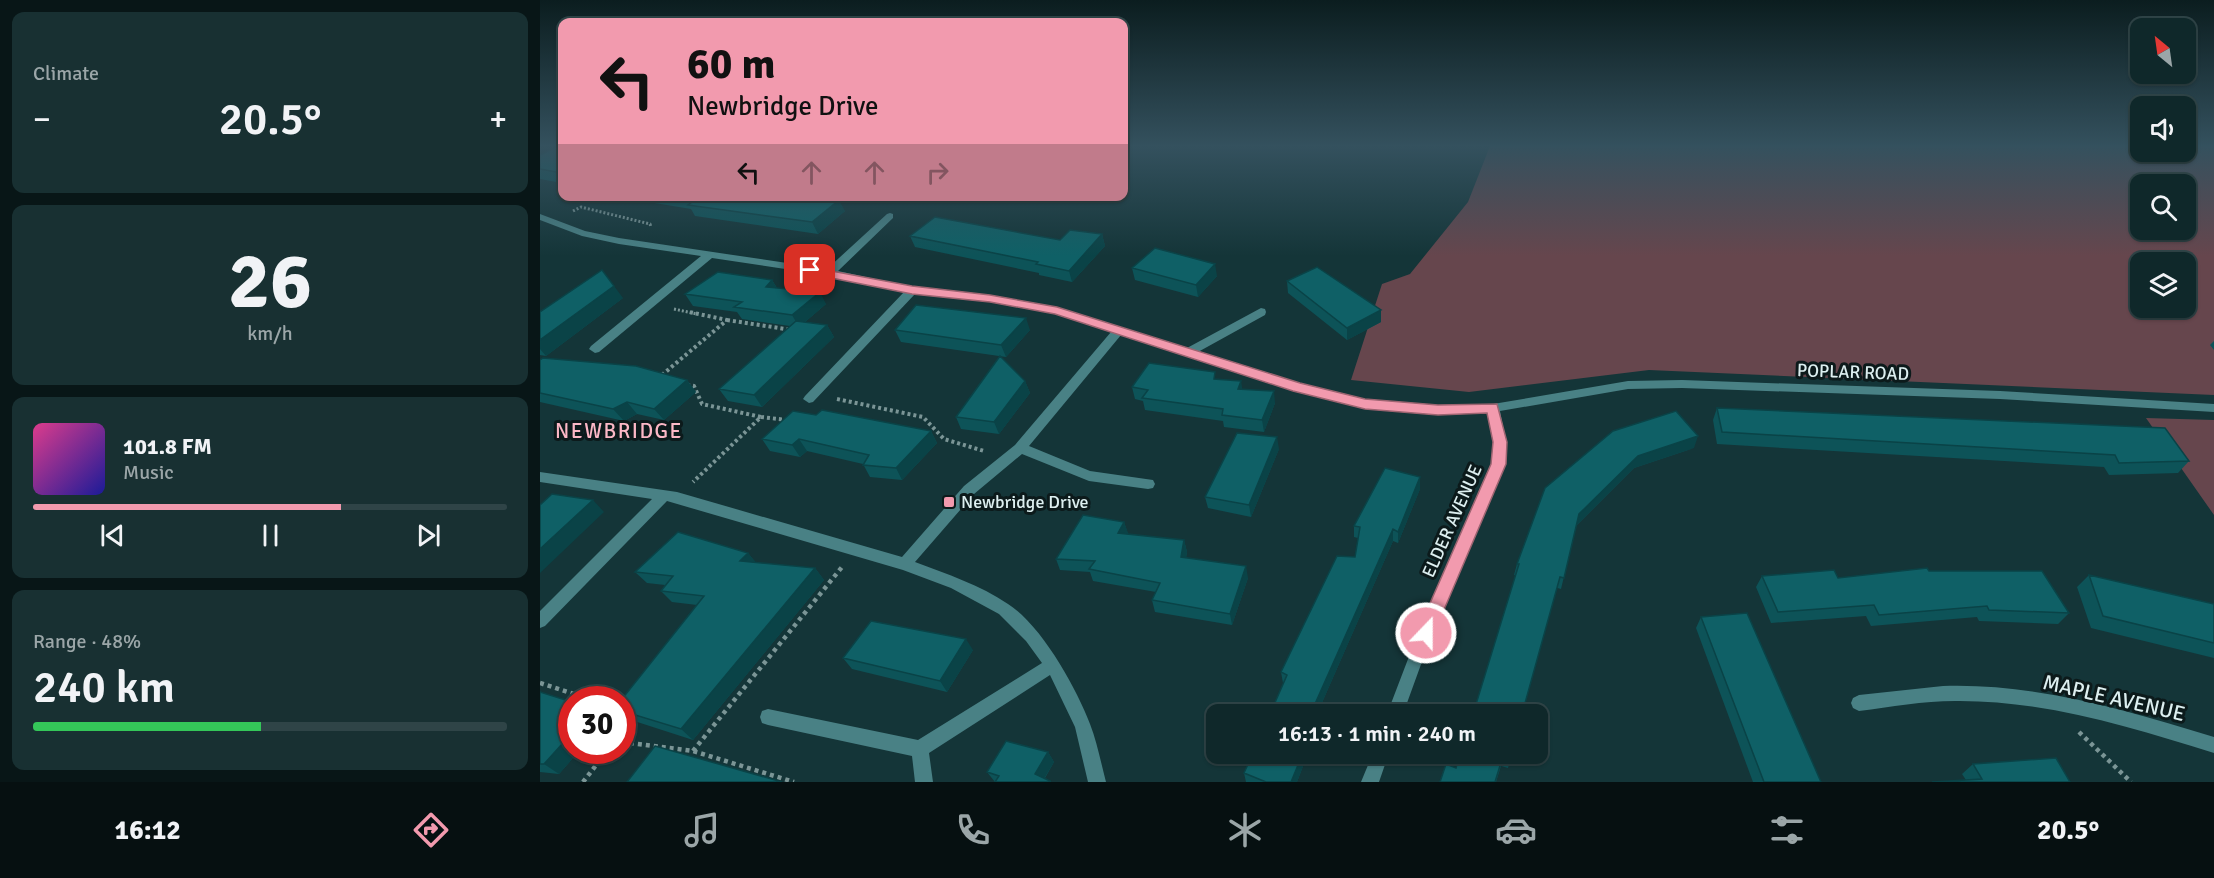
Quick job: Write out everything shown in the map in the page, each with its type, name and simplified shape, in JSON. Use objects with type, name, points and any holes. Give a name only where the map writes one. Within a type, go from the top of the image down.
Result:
[{"type":"street","points":[[830,273],[890,216]]},
{"type":"street","points":[[540,217],[547,222],[592,235],[708,256],[830,273],[912,290],[990,298],[1057,311],[1298,388],[1365,404],[1438,410],[1492,408]]},
{"type":"street","points":[[596,350],[708,256]]},
{"type":"street","points":[[809,399],[912,290]]},
{"type":"street","points":[[1189,352],[1261,312]]},
{"type":"street","points":[[905,564],[969,490],[1020,448],[1119,330]]},
{"type":"street","name":"POPLAR ROAD","points":[[1492,408],[1628,385],[1682,384],[2000,395],[2214,408]]},
{"type":"street","name":"ELDER AVENUE","points":[[1399,704],[1433,612],[1499,464],[1500,442],[1492,408]]},
{"type":"street","points":[[1020,448],[1089,476],[1148,484]]},
{"type":"street","points":[[540,477],[671,496],[905,564],[956,584],[1005,609],[1031,636],[1053,665],[1083,726],[1097,782]]},
{"type":"street","points":[[540,621],[671,496]]},
{"type":"street","points":[[768,717],[920,749],[1053,665]]},
{"type":"street","name":"MAPLE AVENUE","points":[[1859,703],[1955,693],[2046,700],[2158,728],[2214,745]]},
{"type":"street","points":[[920,749],[924,782]]},
{"type":"street","points":[[1370,782],[1377,764]]},
{"type":"path","points":[[651,304],[727,320],[800,331]]},
{"type":"path","points":[[666,381],[657,379],[727,320]]},
{"type":"path","points":[[685,384],[694,386],[702,404],[761,417],[789,420]]},
{"type":"path","points":[[830,397],[923,417],[944,439],[1008,458]]},
{"type":"path","points":[[671,496],[761,417]]},
{"type":"path","points":[[693,750],[856,551]]},
{"type":"path","points":[[541,684],[558,689]]},
{"type":"path","points":[[2046,700],[2131,782]]},
{"type":"path","points":[[636,744],[693,750],[794,782]]},
{"type":"path","points":[[583,782],[597,764]]},
{"type":"shaded area","points":[[1476,182],[2130,182],[2130,240],[2196,240],[2196,182],[2214,182],[2214,395],[1649,370],[1469,392],[1351,380],[1382,284],[1410,274],[1468,202]]},
{"type":"shaded area","points":[[2146,418],[2214,420],[2214,515]]},
{"type":"building","points":[[693,201],[838,201],[812,222],[688,205]]},
{"type":"building","points":[[935,217],[1060,240],[1070,230],[1102,234],[1069,271],[1036,264],[1038,262],[910,236]]},
{"type":"building","points":[[1155,248],[1215,264],[1196,285],[1132,268]]},
{"type":"building","points":[[1317,267],[1381,310],[1347,328],[1287,281]]},
{"type":"building","points":[[602,270],[614,286],[540,340],[540,312]]},
{"type":"building","points":[[718,272],[772,280],[766,287],[820,292],[792,315],[734,307],[742,302],[685,294]]},
{"type":"building","points":[[916,305],[1026,318],[1001,345],[895,330]]},
{"type":"building","points":[[796,321],[827,325],[754,395],[719,389]]},
{"type":"building","points":[[1000,356],[1025,381],[994,422],[956,417]]},
{"type":"building","points":[[543,358],[636,366],[687,380],[654,409],[627,402],[613,409],[540,393],[540,360]]},
{"type":"building","points":[[1149,363],[1215,372],[1214,379],[1241,381],[1238,389],[1274,391],[1262,420],[1222,415],[1223,409],[1142,398],[1148,390],[1132,387]]},
{"type":"building","points":[[1717,408],[2165,428],[2189,461],[2119,463],[2115,455],[1722,432]]},
{"type":"building","points":[[822,410],[931,431],[896,468],[863,465],[869,455],[799,439],[792,445],[762,439],[793,411],[816,415]]},
{"type":"building","points":[[1676,411],[1698,436],[1638,456],[1579,514],[1564,578],[1560,577],[1525,704],[1476,704],[1519,564],[1517,564],[1545,488],[1613,431]]},
{"type":"building","points":[[1237,433],[1277,437],[1249,505],[1205,497]]},
{"type":"building","points":[[1385,468],[1420,477],[1398,532],[1393,529],[1315,704],[1274,704],[1287,675],[1281,672],[1337,556],[1355,557],[1360,527],[1354,526]]},
{"type":"building","points":[[552,494],[593,500],[540,549],[540,505]]},
{"type":"building","points":[[1083,515],[1124,522],[1118,533],[1184,540],[1181,557],[1246,566],[1230,614],[1152,600],[1160,583],[1089,569],[1095,561],[1056,559]]},
{"type":"building","points":[[678,532],[748,553],[740,561],[815,568],[681,729],[636,715],[636,686],[632,686],[704,596],[661,591],[673,576],[635,572]]},
{"type":"building","points":[[1927,568],[1929,571],[2042,571],[2069,613],[1989,610],[1987,606],[1879,615],[1874,605],[1778,612],[1762,576],[1834,570],[1838,578]]},
{"type":"building","points":[[2089,575],[2214,604],[2214,643],[2103,616]]},
{"type":"building","points":[[1747,613],[1821,782],[1764,782],[1701,617]]},
{"type":"building","points":[[871,621],[966,639],[940,681],[843,658]]},
{"type":"building","points":[[540,692],[558,698],[558,748],[544,764],[540,764]]},
{"type":"building","points":[[1006,741],[1048,752],[1035,774],[1050,781],[995,782],[999,776],[987,772]]},
{"type":"building","points":[[655,746],[782,782],[627,782]]},
{"type":"building","points":[[2056,758],[2070,782],[1932,782],[1982,779],[1973,764]]},
{"type":"building","points":[[1248,764],[1298,764],[1291,782],[1266,782],[1244,773]]},
{"type":"building","points":[[1446,764],[1456,768],[1457,764],[1501,764],[1495,782],[1440,782]]},
{"type":"place","name":"Newbridge Drive","points":[[949,502]]},
{"type":"district","name":"NEWBRIDGE","points":[[619,431]]},
{"type":"route","points":[[810,270],[912,290],[990,298],[1057,311],[1298,388],[1365,404],[1438,410],[1492,408],[1500,442],[1499,464],[1433,612],[1426,633]]}]
